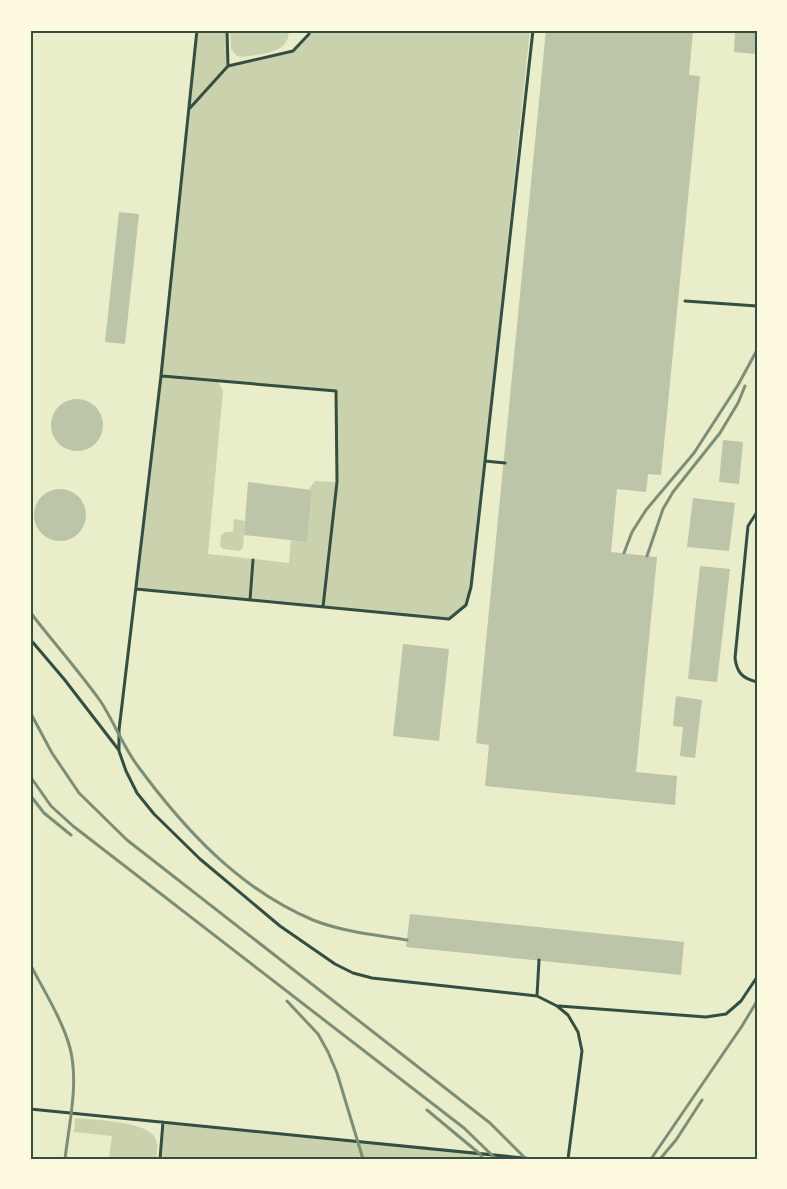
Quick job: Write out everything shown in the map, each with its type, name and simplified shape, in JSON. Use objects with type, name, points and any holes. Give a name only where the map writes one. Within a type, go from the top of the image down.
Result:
[{"type":"lane","points":[[119,751],[119,730],[161,376],[197,30]]},
{"type":"lane","points":[[227,30],[228,66]]},
{"type":"lane","points":[[188,110],[228,66],[292,51],[309,34],[310,30]]},
{"type":"lane","points":[[136,589],[449,619],[466,605],[471,587],[533,30]]},
{"type":"lane","points":[[685,301],[757,306]]},
{"type":"lane","points":[[161,376],[336,391],[337,482],[323,607]]},
{"type":"lane","points":[[484,461],[505,464]]},
{"type":"lane","points":[[757,513],[748,526],[735,658],[737,669],[742,677],[757,682]]},
{"type":"lane","points":[[250,600],[253,560]]},
{"type":"lane","points":[[30,639],[119,751],[137,793],[154,814],[200,859],[280,926],[352,973],[372,978],[537,996],[557,1006],[568,1015],[578,1032],[582,1051],[568,1159]]},
{"type":"lane","points":[[537,996],[538,960]]},
{"type":"lane","points":[[557,1006],[706,1017],[726,1014],[741,1001],[757,977]]},
{"type":"lane","points":[[30,1109],[534,1159]]},
{"type":"lane","points":[[160,1159],[163,1122]]},
{"type":"green space","points":[[197,30],[227,30],[228,65],[292,52],[310,30],[530,30],[471,587],[466,605],[449,619],[136,589]],"holes":[[[218,381],[336,391],[336,482],[315,481],[309,489],[312,490],[307,542],[291,540],[289,563],[208,554],[223,391]]]},
{"type":"green space","points":[[230,30],[289,30],[288,38],[279,48],[243,57],[237,56],[231,49]]},
{"type":"green space","points":[[234,519],[245,521],[243,548],[239,551],[223,549],[220,546],[221,535],[233,532]]},
{"type":"green space","points":[[75,1118],[118,1122],[148,1131],[157,1141],[156,1159],[109,1159],[112,1136],[74,1132]]},
{"type":"green space","points":[[163,1122],[480,1154],[483,1159],[160,1159]]},
{"type":"building","points":[[546,30],[693,30],[689,75],[700,76],[661,475],[648,474],[646,492],[617,489],[611,552],[657,557],[636,772],[677,776],[675,805],[485,786],[489,745],[476,743]]},
{"type":"building","points":[[728,30],[757,30],[757,54],[734,52],[735,32],[728,32]]},
{"type":"building","points":[[119,212],[139,214],[125,344],[105,342]]},
{"type":"building","points":[[72,399],[82,399],[96,406],[103,425],[96,444],[82,451],[72,451],[62,447],[55,440],[51,430],[51,420],[55,410],[62,403]]},
{"type":"building","points":[[723,440],[743,442],[739,484],[719,482]]},
{"type":"building","points":[[248,482],[312,490],[307,542],[244,535]]},
{"type":"building","points":[[55,489],[65,489],[79,496],[86,515],[79,534],[65,541],[55,541],[45,537],[38,530],[34,520],[34,510],[38,500],[45,493]]},
{"type":"building","points":[[693,498],[735,503],[729,551],[687,547]]},
{"type":"building","points":[[700,566],[730,569],[717,682],[688,679]]},
{"type":"building","points":[[403,644],[449,649],[439,741],[393,736]]},
{"type":"building","points":[[676,696],[702,700],[695,758],[680,756],[683,727],[673,726]]},
{"type":"building","points":[[410,914],[684,942],[681,975],[406,947]]},
{"type":"railway","points":[[624,553],[632,532],[646,510],[694,453],[738,385],[757,350]]},
{"type":"railway","points":[[647,556],[663,509],[673,492],[720,433],[738,403],[745,386]]},
{"type":"railway","points":[[30,612],[101,702],[132,758],[155,789],[215,855],[261,892],[313,920],[348,930],[407,940]]},
{"type":"railway","points":[[30,712],[52,753],[79,793],[127,840],[490,1123],[526,1159]]},
{"type":"railway","points":[[30,776],[51,806],[73,826],[464,1128],[496,1159]]},
{"type":"railway","points":[[30,795],[44,813],[71,835]]},
{"type":"railway","points":[[30,964],[63,1027],[73,1061],[72,1104],[65,1159]]},
{"type":"railway","points":[[287,1001],[318,1034],[328,1052],[337,1073],[363,1159]]},
{"type":"railway","points":[[651,1159],[757,1001]]},
{"type":"railway","points":[[660,1159],[676,1140],[702,1100]]},
{"type":"railway","points":[[427,1110],[483,1159]]}]
